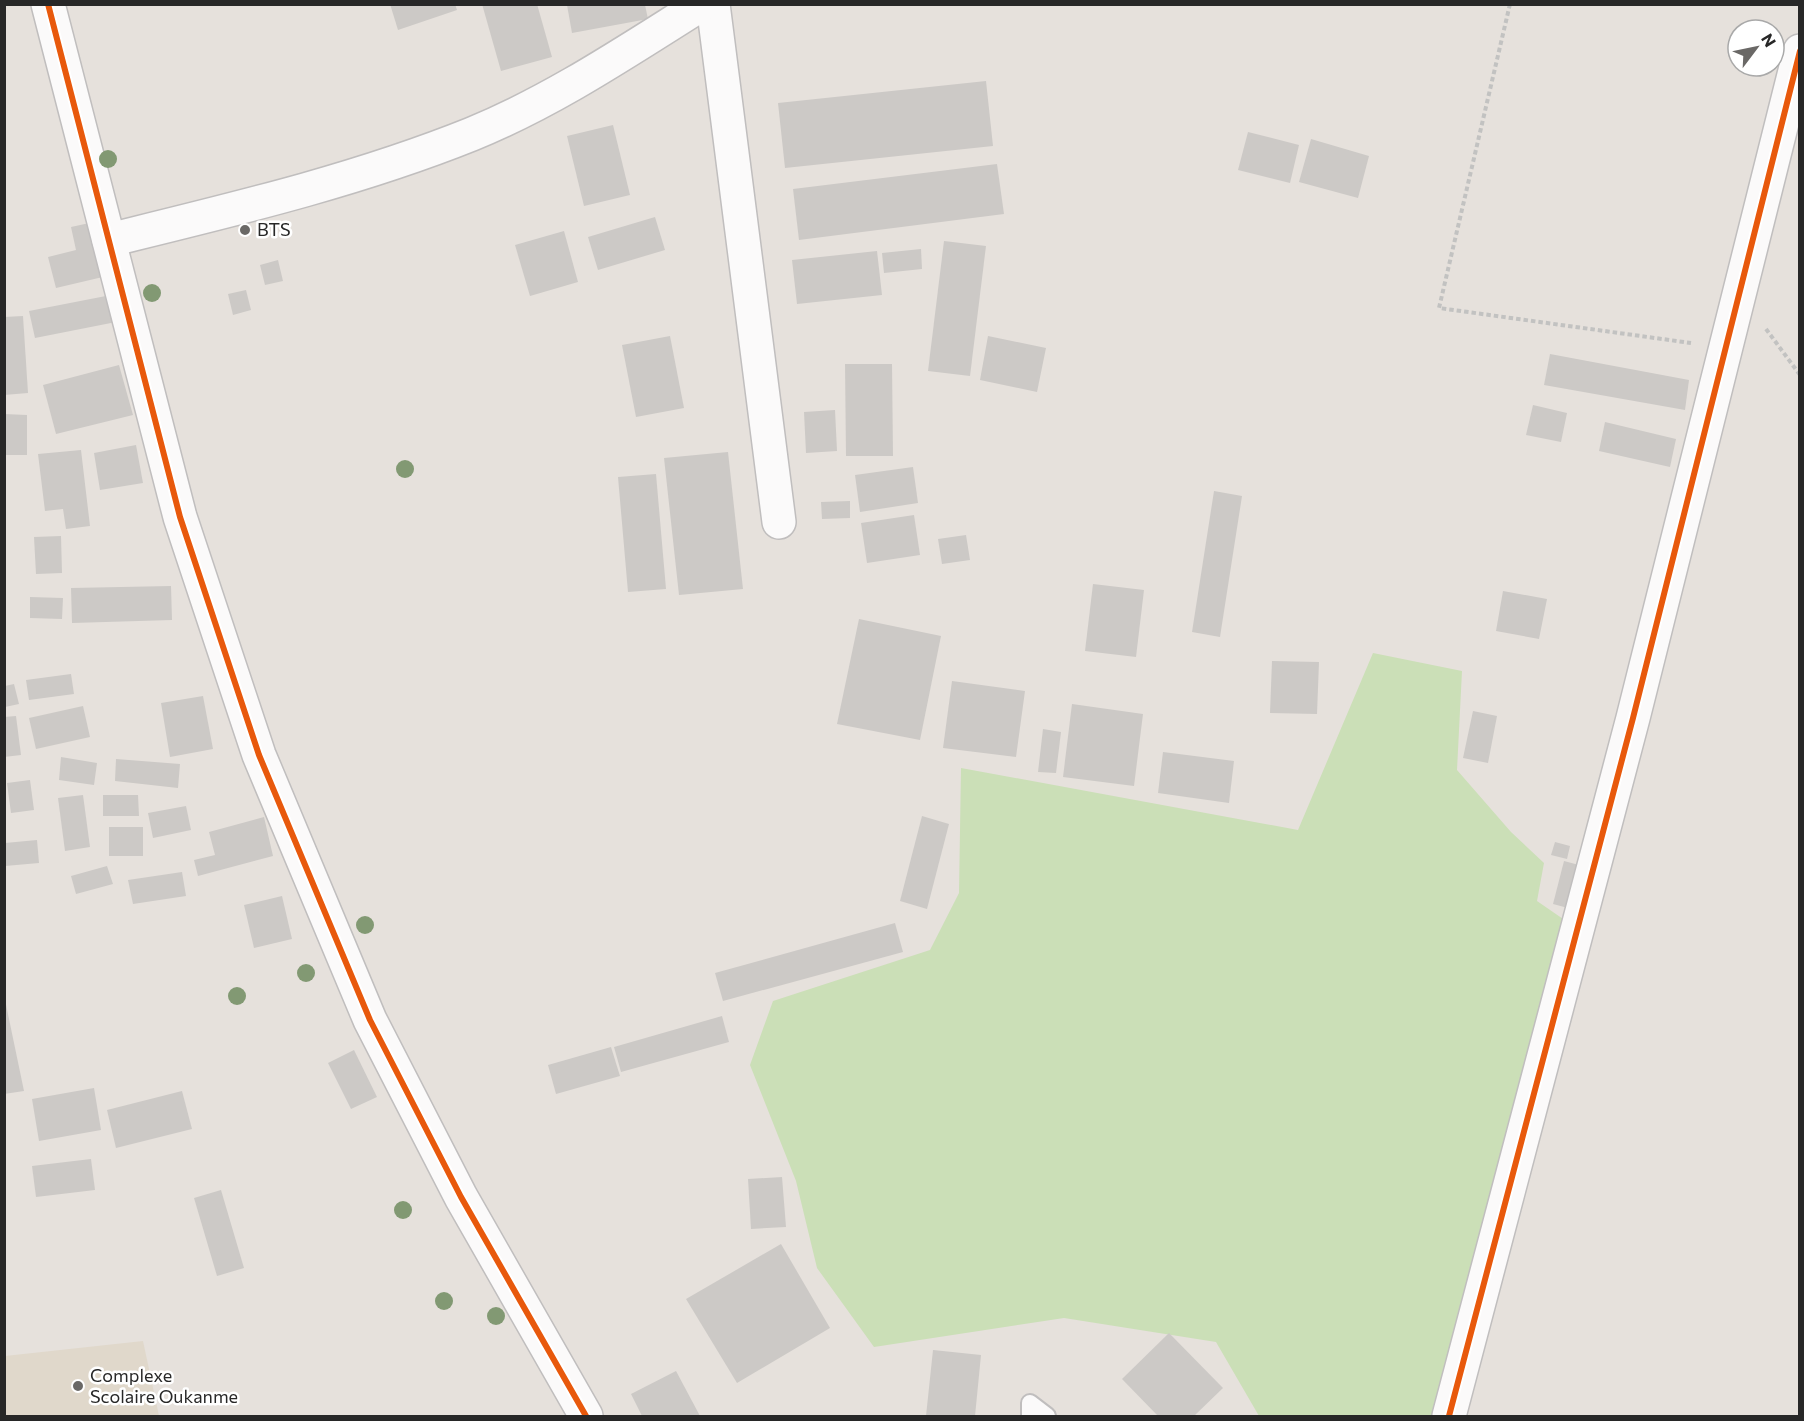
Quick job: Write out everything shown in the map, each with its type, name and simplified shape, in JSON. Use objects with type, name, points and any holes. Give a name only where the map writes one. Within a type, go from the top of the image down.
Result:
[{"type":"street","points":[[48,4],[180,518],[259,754],[370,1020],[462,1197],[586,1416]]},
{"type":"street","points":[[110,240],[242,208],[343,178],[473,134],[573,84],[702,4]]},
{"type":"street","points":[[713,4],[779,522]]},
{"type":"street","points":[[1449,1416],[1634,718],[1800,51]]},
{"type":"lane","points":[[1030,1416],[1030,1403],[1047,1416]]},
{"type":"path","points":[[1510,4],[1439,308],[1726,348]]},
{"type":"path","points":[[1739,292],[1800,375]]},
{"type":"shaded area","name":"Complexe Scolaire Oukanme","points":[[143,1341],[159,1416],[5,1416],[5,1356]]},
{"type":"green space","points":[[1373,653],[1462,671],[1457,770],[1511,832],[1544,863],[1537,901],[1566,921],[1438,1416],[1259,1416],[1216,1342],[1064,1318],[874,1347],[817,1268],[796,1181],[750,1065],[773,1001],[930,950],[959,893],[961,768],[1298,830]]},
{"type":"building","points":[[390,4],[455,4],[457,10],[398,30]]},
{"type":"building","points":[[482,4],[537,4],[552,57],[501,71]]},
{"type":"building","points":[[567,5],[645,5],[648,19],[572,33]]},
{"type":"building","points":[[986,81],[993,146],[785,168],[778,103]]},
{"type":"building","points":[[613,125],[630,195],[584,206],[567,136]]},
{"type":"building","points":[[1248,132],[1299,145],[1290,183],[1238,170]]},
{"type":"building","points":[[1311,139],[1369,156],[1358,198],[1299,182]]},
{"type":"building","points":[[997,164],[1004,214],[799,240],[793,189]]},
{"type":"building","points":[[655,217],[665,250],[598,270],[588,237]]},
{"type":"building","points":[[94,222],[107,276],[56,288],[48,257],[76,250],[71,227]]},
{"type":"building","points":[[564,231],[578,282],[530,296],[515,245]]},
{"type":"building","points":[[944,241],[986,246],[970,376],[928,371]]},
{"type":"building","points":[[921,249],[922,269],[884,273],[882,253]]},
{"type":"building","points":[[877,251],[882,295],[797,304],[792,260]]},
{"type":"building","points":[[278,260],[283,281],[265,285],[260,265]]},
{"type":"building","points":[[246,290],[251,310],[233,315],[228,294]]},
{"type":"building","points":[[111,295],[116,322],[35,338],[29,311]]},
{"type":"building","points":[[23,316],[28,393],[4,395],[4,317]]},
{"type":"building","points":[[670,336],[684,408],[636,417],[622,345]]},
{"type":"building","points":[[988,336],[1046,348],[1037,392],[980,380]]},
{"type":"building","points":[[1550,354],[1689,380],[1685,410],[1544,385]]},
{"type":"building","points":[[845,364],[892,364],[893,456],[846,456]]},
{"type":"building","points":[[119,365],[133,415],[56,434],[43,385]]},
{"type":"building","points":[[1533,405],[1567,413],[1561,442],[1526,435]]},
{"type":"building","points":[[835,410],[837,451],[806,453],[804,412]]},
{"type":"building","points":[[4,414],[27,415],[27,455],[5,455]]},
{"type":"building","points":[[1605,422],[1676,439],[1670,467],[1599,451]]},
{"type":"building","points":[[136,445],[143,483],[100,490],[94,453]]},
{"type":"building","points":[[81,450],[90,526],[66,529],[63,509],[45,511],[38,454]]},
{"type":"building","points":[[728,452],[743,589],[679,595],[664,458]]},
{"type":"building","points":[[913,467],[918,503],[860,512],[855,475]]},
{"type":"building","points":[[656,474],[666,589],[628,592],[618,477]]},
{"type":"building","points":[[1214,491],[1242,496],[1220,637],[1192,632]]},
{"type":"building","points":[[850,501],[850,518],[822,519],[821,502]]},
{"type":"building","points":[[914,515],[920,555],[867,563],[861,523]]},
{"type":"building","points":[[966,535],[970,560],[942,564],[938,539]]},
{"type":"building","points":[[61,536],[62,573],[36,574],[34,537]]},
{"type":"building","points":[[1093,584],[1144,590],[1136,657],[1085,651]]},
{"type":"building","points":[[171,586],[172,620],[72,623],[71,588]]},
{"type":"building","points":[[1503,591],[1547,599],[1539,639],[1496,631]]},
{"type":"building","points":[[30,597],[63,598],[62,619],[30,618]]},
{"type":"building","points":[[859,619],[941,636],[920,740],[837,724]]},
{"type":"building","points":[[1272,661],[1319,662],[1317,714],[1270,713]]},
{"type":"building","points":[[71,674],[74,694],[29,700],[26,680]]},
{"type":"building","points":[[952,681],[1025,691],[1016,757],[943,748]]},
{"type":"building","points":[[14,684],[19,704],[5,707],[5,686]]},
{"type":"building","points":[[203,696],[213,749],[170,757],[161,703]]},
{"type":"building","points":[[1072,704],[1143,714],[1134,786],[1063,777]]},
{"type":"building","points":[[83,706],[90,737],[36,749],[29,718]]},
{"type":"building","points":[[1473,711],[1497,716],[1488,763],[1463,758]]},
{"type":"building","points":[[16,716],[21,755],[4,757],[4,717]]},
{"type":"building","points":[[1043,729],[1061,732],[1056,773],[1038,772]]},
{"type":"building","points":[[1163,752],[1234,761],[1229,803],[1158,793]]},
{"type":"building","points":[[61,757],[97,763],[94,785],[59,780]]},
{"type":"building","points":[[116,759],[180,764],[178,788],[115,781]]},
{"type":"building","points":[[30,780],[34,810],[11,813],[7,783]]},
{"type":"building","points":[[83,795],[90,847],[65,851],[58,798]]},
{"type":"building","points":[[103,795],[138,795],[139,816],[103,816]]},
{"type":"building","points":[[186,806],[191,830],[153,838],[148,813]]},
{"type":"building","points":[[922,816],[949,824],[927,909],[900,901]]},
{"type":"building","points":[[264,817],[273,856],[198,876],[194,860],[215,855],[209,832]]},
{"type":"building","points":[[109,827],[143,827],[143,856],[109,856]]},
{"type":"building","points":[[37,840],[39,863],[5,866],[5,843]]},
{"type":"building","points":[[1555,842],[1570,846],[1567,859],[1551,855]]},
{"type":"building","points":[[1564,861],[1579,865],[1568,908],[1553,904]]},
{"type":"building","points":[[107,866],[113,884],[76,894],[71,876]]},
{"type":"building","points":[[182,872],[186,896],[133,904],[128,880]]},
{"type":"building","points":[[282,896],[292,939],[254,948],[244,905]]},
{"type":"building","points":[[895,923],[903,952],[723,1001],[715,973]]},
{"type":"building","points":[[4,995],[24,1091],[4,1094]]},
{"type":"building","points":[[722,1016],[729,1042],[621,1072],[614,1047]]},
{"type":"building","points":[[611,1047],[620,1076],[556,1094],[548,1065]]},
{"type":"building","points":[[354,1050],[377,1097],[351,1109],[328,1063]]},
{"type":"building","points":[[94,1088],[101,1130],[39,1141],[32,1099]]},
{"type":"building","points":[[182,1091],[192,1129],[116,1148],[107,1110]]},
{"type":"building","points":[[91,1159],[95,1190],[36,1197],[32,1166]]},
{"type":"building","points":[[782,1177],[786,1227],[751,1229],[748,1179]]},
{"type":"building","points":[[221,1190],[244,1268],[217,1276],[194,1198]]},
{"type":"building","points":[[781,1244],[830,1328],[737,1383],[686,1299]]},
{"type":"building","points":[[1169,1333],[1223,1388],[1194,1416],[1158,1416],[1122,1379]]},
{"type":"building","points":[[933,1350],[981,1355],[975,1416],[926,1416]]},
{"type":"building","points":[[676,1371],[700,1416],[642,1416],[631,1394]]},
{"type":"cycle path","points":[[48,4],[180,517],[259,755],[370,1020],[461,1197],[586,1416]]},
{"type":"cycle path","points":[[1449,1416],[1633,718],[1800,51]]},
{"type":"place","name":"BTS","points":[[245,230]]},
{"type":"place","name":"Complexe Scolaire Oukanme","points":[[78,1386]]}]
